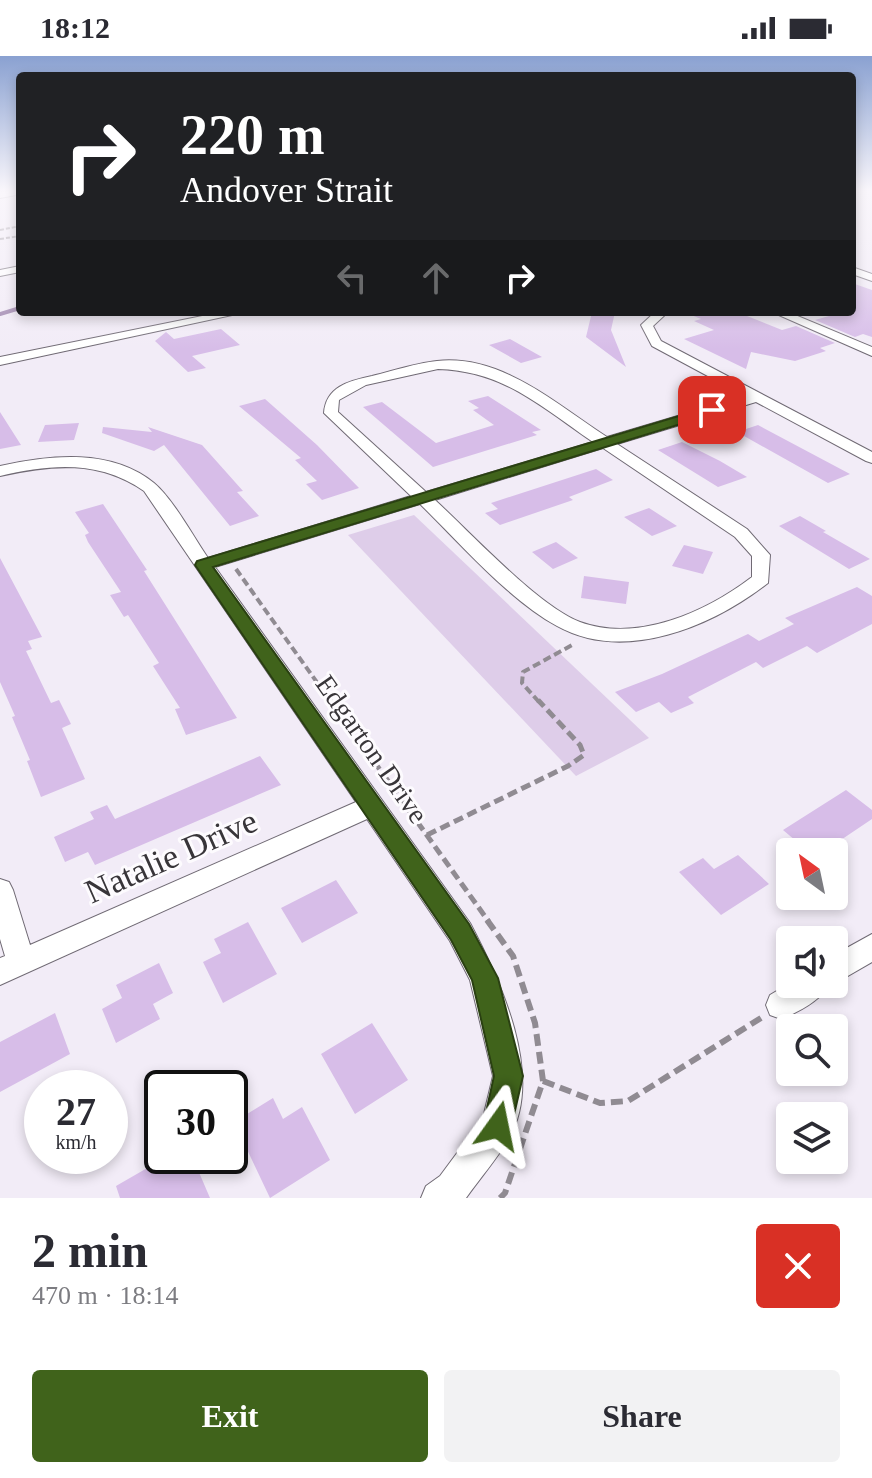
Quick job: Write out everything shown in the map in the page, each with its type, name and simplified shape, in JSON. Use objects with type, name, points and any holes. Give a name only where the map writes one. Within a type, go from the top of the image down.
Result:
[{"type":"street","points":[[0,361],[220,316]]},
{"type":"street","points":[[657,316],[647,325],[656,343],[872,458]]},
{"type":"street","points":[[787,316],[872,352]]},
{"type":"street","points":[[469,366],[507,378],[604,443],[741,533],[761,555],[761,579],[739,598],[668,627],[625,635],[577,628],[540,607],[336,421],[330,406],[339,392],[362,382],[425,367],[469,366]]},
{"type":"street","points":[[203,565],[756,397]]},
{"type":"street","name":"Edgarton Drive","points":[[0,471],[68,461],[118,468],[150,488],[460,932],[484,978],[509,1076],[498,1126],[452,1188],[438,1198]]},
{"type":"street","name":"Natalie Drive","points":[[10,967],[372,806]]},
{"type":"street","points":[[0,890],[10,967]]},
{"type":"street","points":[[848,962],[872,947]]},
{"type":"street","points":[[781,1005],[792,998]]},
{"type":"path","points":[[427,835],[568,766],[584,755],[580,745],[522,683],[523,672],[536,662],[568,648],[591,630]]},
{"type":"path","points":[[543,1081],[600,1103],[628,1101],[781,1005]]},
{"type":"shaded area","points":[[414,515],[649,738],[576,776],[348,535]]},
{"type":"building","points":[[856,284],[872,290],[872,337],[863,334],[855,337],[815,320],[829,316],[856,316]]},
{"type":"building","points":[[591,316],[614,316],[611,330],[626,367],[586,337]]},
{"type":"building","points":[[694,316],[747,316],[782,330],[796,326],[835,343],[820,348],[826,351],[795,361],[751,352],[746,369],[684,339],[714,330],[694,321],[701,319]]},
{"type":"building","points":[[221,329],[240,345],[192,356],[206,368],[188,372],[155,341],[166,332],[174,339]]},
{"type":"building","points":[[510,339],[542,357],[521,363],[489,345]]},
{"type":"building","points":[[488,396],[541,430],[532,432],[537,435],[433,467],[363,407],[382,402],[436,443],[494,425],[473,410],[479,408],[468,401]]},
{"type":"building","points":[[265,399],[359,488],[322,500],[306,484],[317,481],[295,460],[301,458],[239,406]]},
{"type":"building","points":[[0,412],[21,445],[0,449]]},
{"type":"building","points":[[79,423],[74,440],[38,442],[45,425]]},
{"type":"building","points":[[758,425],[850,474],[828,483],[737,432]]},
{"type":"building","points":[[103,427],[152,432],[148,427],[202,445],[243,491],[237,492],[259,516],[230,526],[164,445],[154,451],[102,433]]},
{"type":"building","points":[[682,442],[747,477],[718,487],[658,450]]},
{"type":"building","points":[[596,469],[613,480],[569,497],[573,500],[500,525],[485,513],[498,509],[491,503]]},
{"type":"building","points":[[103,504],[237,718],[186,735],[175,709],[180,708],[153,666],[159,663],[128,615],[124,617],[110,595],[121,592],[88,542],[85,535],[89,533],[75,512]]},
{"type":"building","points":[[649,508],[677,526],[652,536],[624,517]]},
{"type":"building","points":[[800,516],[870,559],[849,569],[779,526]]},
{"type":"building","points":[[556,542],[578,558],[553,569],[532,552]]},
{"type":"building","points":[[684,545],[713,552],[703,574],[672,566]]},
{"type":"building","points":[[0,558],[42,637],[28,641],[32,649],[26,651],[51,703],[59,700],[71,724],[62,728],[85,779],[41,797],[12,717],[15,716],[0,682]]},
{"type":"building","points":[[584,576],[629,582],[626,604],[581,598]]},
{"type":"building","points":[[857,587],[872,596],[872,624],[817,653],[807,646],[763,668],[756,662],[688,697],[694,703],[671,713],[659,702],[636,712],[615,692],[748,634],[759,641],[794,624],[785,618]]},
{"type":"building","points":[[260,756],[281,785],[95,865],[88,852],[65,862],[54,837],[94,819],[90,812],[107,805],[115,819]]},
{"type":"building","points":[[846,790],[872,810],[872,819],[844,838],[792,838],[783,830]]},
{"type":"building","points":[[738,855],[769,884],[721,915],[679,872],[703,858],[714,869]]},
{"type":"building","points":[[336,880],[358,913],[302,943],[281,908]]},
{"type":"building","points":[[248,922],[277,974],[223,1003],[203,962],[221,953],[214,939]]},
{"type":"building","points":[[159,963],[173,993],[153,1004],[160,1019],[116,1043],[102,1009],[122,998],[116,985]]},
{"type":"building","points":[[55,1013],[70,1054],[41,1070],[24,1070],[24,1079],[0,1092],[0,1042]]},
{"type":"building","points":[[372,1023],[408,1080],[355,1114],[321,1054]]},
{"type":"building","points":[[273,1098],[283,1119],[302,1107],[330,1160],[270,1198],[248,1152],[248,1113]]},
{"type":"building","points":[[144,1170],[144,1174],[200,1174],[210,1198],[120,1198],[116,1186]]},
{"type":"waterway","points":[[0,314],[16,309]]},
{"type":"route","points":[[498,1126],[509,1076],[484,978],[460,932],[203,565],[712,410]]}]
